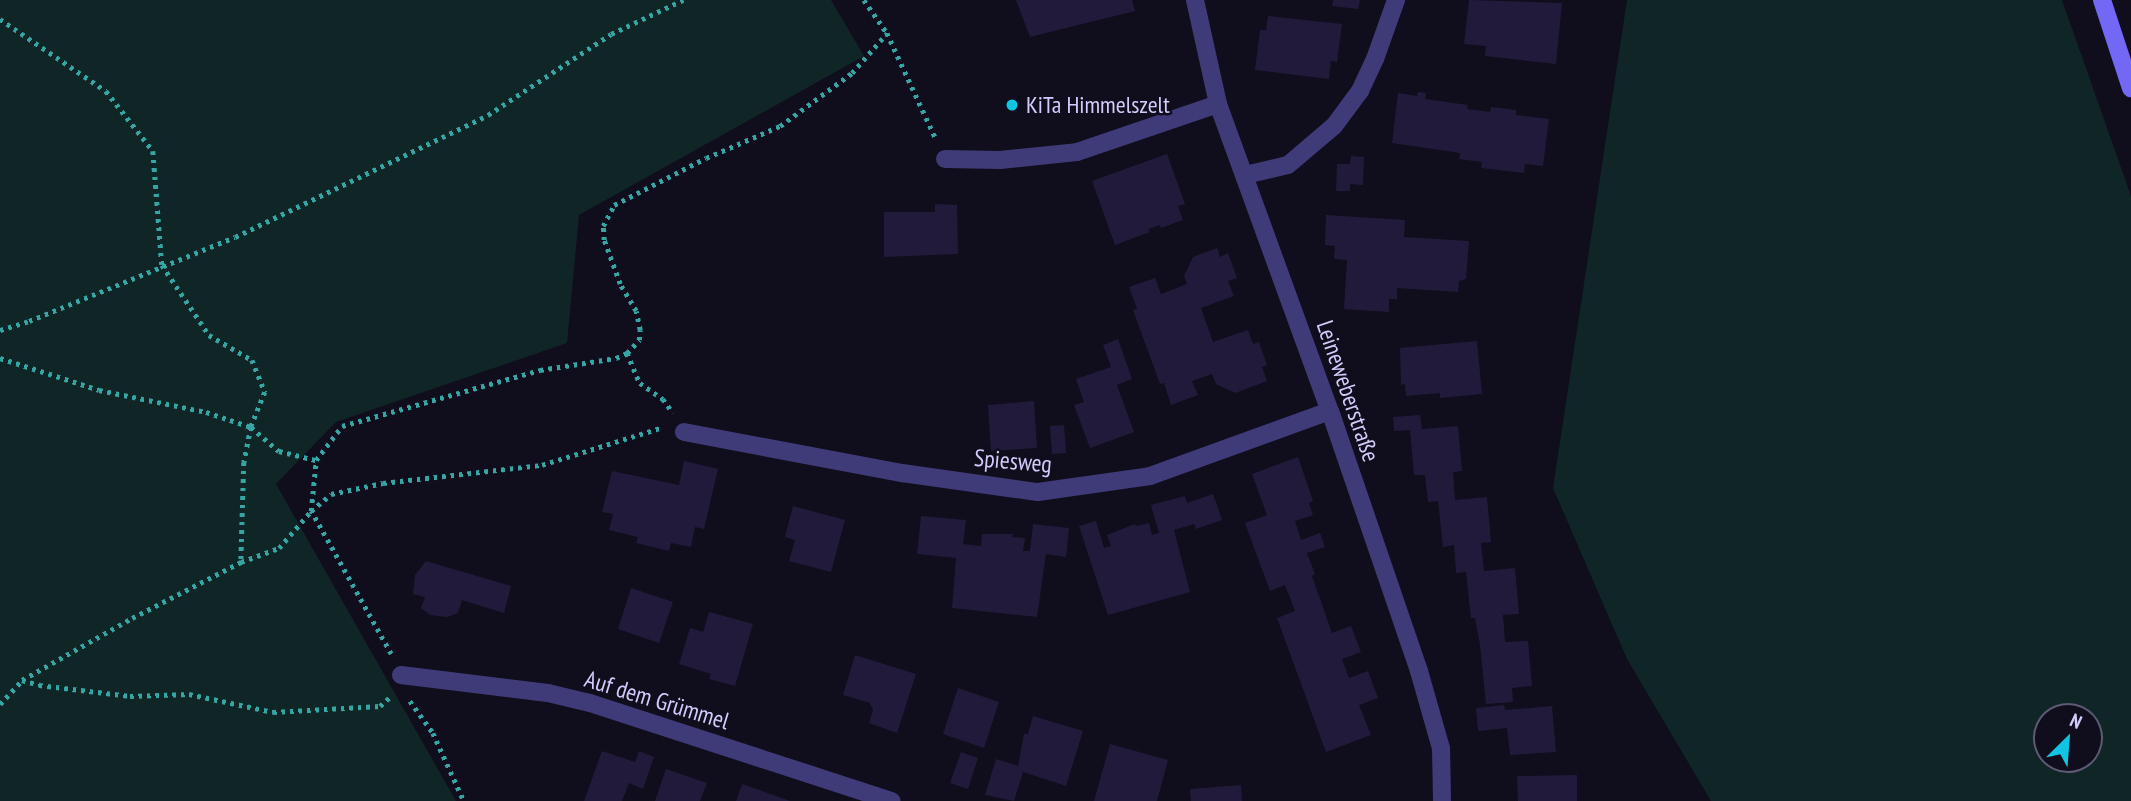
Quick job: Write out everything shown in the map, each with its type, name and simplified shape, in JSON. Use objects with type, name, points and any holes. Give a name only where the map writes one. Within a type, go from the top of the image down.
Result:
[{"type":"street","name":"Leineweberstraße","points":[[1195,0],[1218,104],[1330,411],[1427,697],[1441,748],[1442,801]]},
{"type":"street","points":[[1245,175],[1288,165],[1334,126],[1360,90],[1376,58],[1396,0]]},
{"type":"street","points":[[2102,0],[2131,88]]},
{"type":"street","points":[[946,159],[1000,159],[1077,152],[1218,104]]},
{"type":"street","name":"Spiesweg","points":[[675,429],[902,473],[1038,492],[1150,476],[1330,411]]},
{"type":"street","name":"Auf dem Grümmel","points":[[398,683],[548,693],[590,703],[891,801]]},
{"type":"path","points":[[0,330],[29,321],[235,237],[488,115],[611,34],[683,0]]},
{"type":"path","points":[[864,0],[887,33],[946,159]]},
{"type":"path","points":[[0,19],[106,91],[153,151],[162,265],[209,335],[252,360],[265,392],[251,427],[244,462],[241,562]]},
{"type":"path","points":[[311,511],[316,460],[342,426],[540,370],[617,358],[627,353],[639,340],[640,330],[635,311],[620,284],[604,240],[603,226],[614,205],[706,158],[780,126],[852,73],[887,33]]},
{"type":"path","points":[[0,704],[22,680],[241,562],[279,548],[311,511],[331,494],[383,483],[542,465],[675,429],[663,399],[640,383],[627,353]]},
{"type":"path","points":[[0,358],[99,390],[206,412],[251,427],[279,451],[316,460]]},
{"type":"path","points":[[22,680],[39,685],[130,696],[189,694],[273,712],[380,706],[398,683]]},
{"type":"green space","points":[[0,0],[831,0],[864,56],[579,215],[567,343],[336,422],[276,484],[456,801],[0,801]]},
{"type":"green space","points":[[1627,0],[2062,0],[2131,196],[2131,801],[1711,801],[1627,659],[1553,488]]},
{"type":"building","points":[[1016,0],[1132,0],[1135,11],[1030,37]]},
{"type":"building","points":[[1333,0],[1360,0],[1358,9],[1332,6]]},
{"type":"building","points":[[1469,0],[1562,3],[1556,64],[1485,56],[1486,46],[1464,44]]},
{"type":"building","points":[[1268,16],[1342,24],[1337,62],[1331,61],[1329,79],[1255,70],[1260,30],[1266,30]]},
{"type":"building","points":[[1418,92],[1426,93],[1425,99],[1468,105],[1467,109],[1490,112],[1491,107],[1516,110],[1516,115],[1549,119],[1543,166],[1525,164],[1524,173],[1481,168],[1482,162],[1459,159],[1460,153],[1392,143],[1398,93],[1417,96]]},
{"type":"building","points":[[1167,154],[1185,204],[1178,206],[1183,220],[1161,228],[1160,225],[1148,229],[1150,232],[1115,245],[1092,181]]},
{"type":"building","points":[[1351,156],[1364,157],[1363,185],[1350,184],[1350,191],[1336,191],[1337,164],[1350,164]]},
{"type":"building","points":[[935,204],[957,205],[958,254],[884,257],[884,212],[935,212]]},
{"type":"building","points":[[1326,215],[1405,220],[1404,237],[1469,241],[1466,279],[1459,281],[1458,292],[1397,288],[1397,299],[1389,299],[1389,312],[1344,309],[1347,260],[1334,259],[1335,246],[1325,245]]},
{"type":"building","points":[[1217,248],[1220,257],[1228,253],[1237,278],[1228,281],[1234,296],[1201,308],[1213,342],[1248,330],[1253,344],[1259,342],[1267,365],[1262,367],[1267,381],[1235,393],[1216,384],[1212,374],[1192,381],[1198,395],[1171,405],[1164,383],[1160,384],[1133,310],[1137,309],[1129,287],[1155,278],[1161,294],[1187,284],[1184,276],[1193,257]]},
{"type":"building","points":[[1118,339],[1132,379],[1117,385],[1134,432],[1090,448],[1074,405],[1084,402],[1076,379],[1111,367],[1103,345]]},
{"type":"building","points":[[1477,341],[1482,394],[1440,398],[1440,393],[1406,396],[1405,384],[1401,385],[1400,348]]},
{"type":"building","points":[[1034,401],[1037,448],[991,451],[988,405]]},
{"type":"building","points":[[1420,415],[1422,429],[1458,426],[1462,471],[1453,472],[1455,500],[1487,497],[1491,542],[1481,543],[1484,571],[1515,568],[1519,614],[1503,615],[1505,642],[1528,641],[1532,686],[1512,688],[1513,702],[1486,704],[1480,645],[1475,618],[1471,618],[1466,572],[1456,573],[1454,545],[1443,547],[1438,501],[1428,502],[1425,475],[1414,475],[1410,430],[1394,431],[1393,417]]},
{"type":"building","points":[[1064,425],[1066,453],[1052,454],[1050,426]]},
{"type":"building","points":[[1298,457],[1313,501],[1309,503],[1313,515],[1295,521],[1301,540],[1320,533],[1325,547],[1307,553],[1315,574],[1312,576],[1332,633],[1351,626],[1361,652],[1342,659],[1349,678],[1368,671],[1378,698],[1359,705],[1371,735],[1326,752],[1277,618],[1295,611],[1285,585],[1270,591],[1245,523],[1267,515],[1252,474]]},
{"type":"building","points":[[684,461],[718,469],[704,529],[695,527],[691,547],[671,543],[669,551],[636,543],[638,537],[609,530],[613,514],[602,512],[612,471],[679,485]]},
{"type":"building","points":[[1213,494],[1222,520],[1196,529],[1194,524],[1174,530],[1190,592],[1108,615],[1079,526],[1096,521],[1104,548],[1111,546],[1107,535],[1135,524],[1149,523],[1152,535],[1159,533],[1151,505],[1185,496],[1187,503]]},
{"type":"building","points":[[793,506],[845,520],[831,572],[789,561],[795,540],[785,537]]},
{"type":"building","points":[[921,516],[966,520],[963,544],[981,546],[982,534],[1013,534],[1012,537],[1025,538],[1023,551],[1030,551],[1033,524],[1069,528],[1066,557],[1046,554],[1037,617],[952,608],[956,558],[917,554]]},
{"type":"building","points":[[426,561],[511,586],[504,613],[462,600],[458,613],[447,617],[430,615],[421,608],[425,597],[413,594],[415,575]]},
{"type":"building","points":[[631,588],[673,602],[659,643],[618,629]]},
{"type":"building","points":[[709,612],[753,624],[735,686],[709,679],[711,674],[679,664],[690,628],[703,632]]},
{"type":"building","points":[[855,655],[916,674],[897,733],[869,723],[873,710],[870,703],[843,695]]},
{"type":"building","points":[[958,688],[999,702],[984,748],[943,734]]},
{"type":"building","points":[[1504,705],[1505,710],[1552,706],[1556,752],[1510,755],[1507,728],[1478,731],[1476,708]]},
{"type":"building","points":[[1033,716],[1083,731],[1066,786],[1023,772],[1014,801],[985,795],[996,759],[1018,766],[1024,734],[1028,734]]},
{"type":"building","points":[[1110,744],[1168,760],[1157,801],[1094,801]]},
{"type":"building","points":[[602,751],[635,762],[639,751],[654,757],[643,789],[629,783],[622,801],[584,801]]},
{"type":"building","points":[[961,752],[978,758],[968,789],[950,783]]},
{"type":"building","points":[[666,769],[707,783],[700,801],[655,801]]},
{"type":"building","points":[[1577,775],[1577,801],[1518,801],[1517,776]]},
{"type":"building","points":[[742,784],[790,801],[736,801]]},
{"type":"building","points":[[1241,785],[1242,801],[1191,801],[1190,789]]},
{"type":"place","name":"KiTa Himmelszelt","points":[[1012,105]]}]
